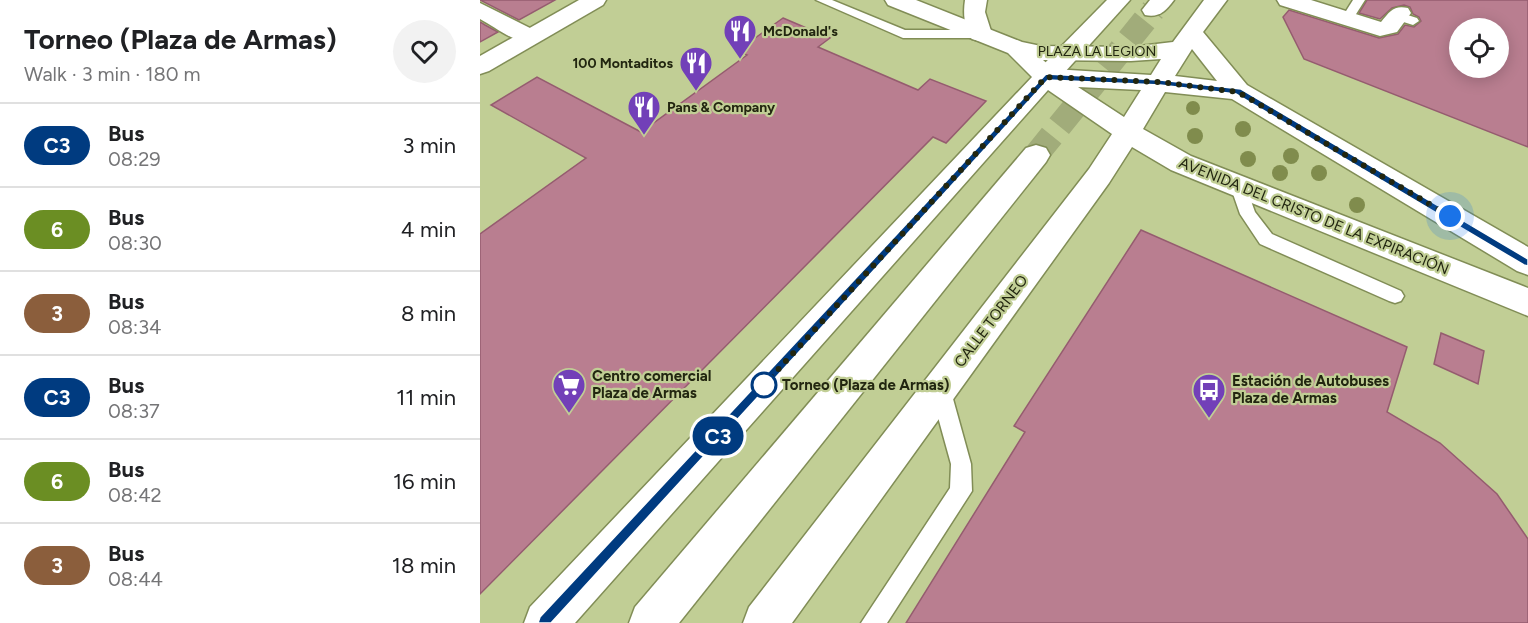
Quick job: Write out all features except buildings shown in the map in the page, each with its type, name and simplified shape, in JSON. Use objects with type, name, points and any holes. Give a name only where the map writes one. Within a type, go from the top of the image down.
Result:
[{"type":"main road","points":[[480,66],[595,0]]},
{"type":"main road","points":[[896,0],[1016,48]]},
{"type":"main road","points":[[976,0],[974,12],[981,34]]},
{"type":"main road","points":[[546,623],[1119,0]]},
{"type":"main road","name":"CALLE TORNEO","points":[[765,623],[1129,133],[1186,40],[1216,0]]},
{"type":"main road","points":[[1288,0],[1353,9],[1380,29],[1389,27],[1404,16]]},
{"type":"main road","points":[[486,19],[530,37]]},
{"type":"main road","points":[[1186,40],[1238,92],[1528,262]]},
{"type":"main road","name":"PLAZA LA LEGION","points":[[1016,48],[1041,53],[1155,53],[1186,40]]},
{"type":"main road","name":"AVENIDA DEL CRISTO DE LA EXPIRACIÓN","points":[[1016,48],[1046,77],[1129,133],[1181,163],[1528,302]]},
{"type":"main road","points":[[1046,77],[1160,82],[1238,92]]},
{"type":"main road","points":[[651,623],[1036,155]]},
{"type":"lane","points":[[822,0],[903,34],[981,34]]},
{"type":"lane","points":[[1239,188],[1248,214],[1266,239],[1395,296]]},
{"type":"lane","points":[[873,623],[962,491],[961,464],[940,388]]},
{"type":"tunnel","points":[[1036,155],[1153,10]]},
{"type":"bus line","name":"C3","points":[[546,623],[1046,77],[1160,82],[1238,92],[1528,262]]},
{"type":"place","name":"McDonald's","points":[[740,60]]},
{"type":"place","name":"100 Montaditos","points":[[696,92]]},
{"type":"place","name":"Pans & Company","points":[[644,136]]},
{"type":"place","name":"Torneo (Plaza de Armas)","points":[[764,385]]},
{"type":"place","name":"Centro comercial Plaza de Armas","points":[[569,414]]},
{"type":"place","name":"Estación de Autobuses Plaza de Armas","points":[[1209,419]]},
{"type":"route","points":[[764,385],[1046,77],[1160,82],[1238,92],[1450,216]]}]
